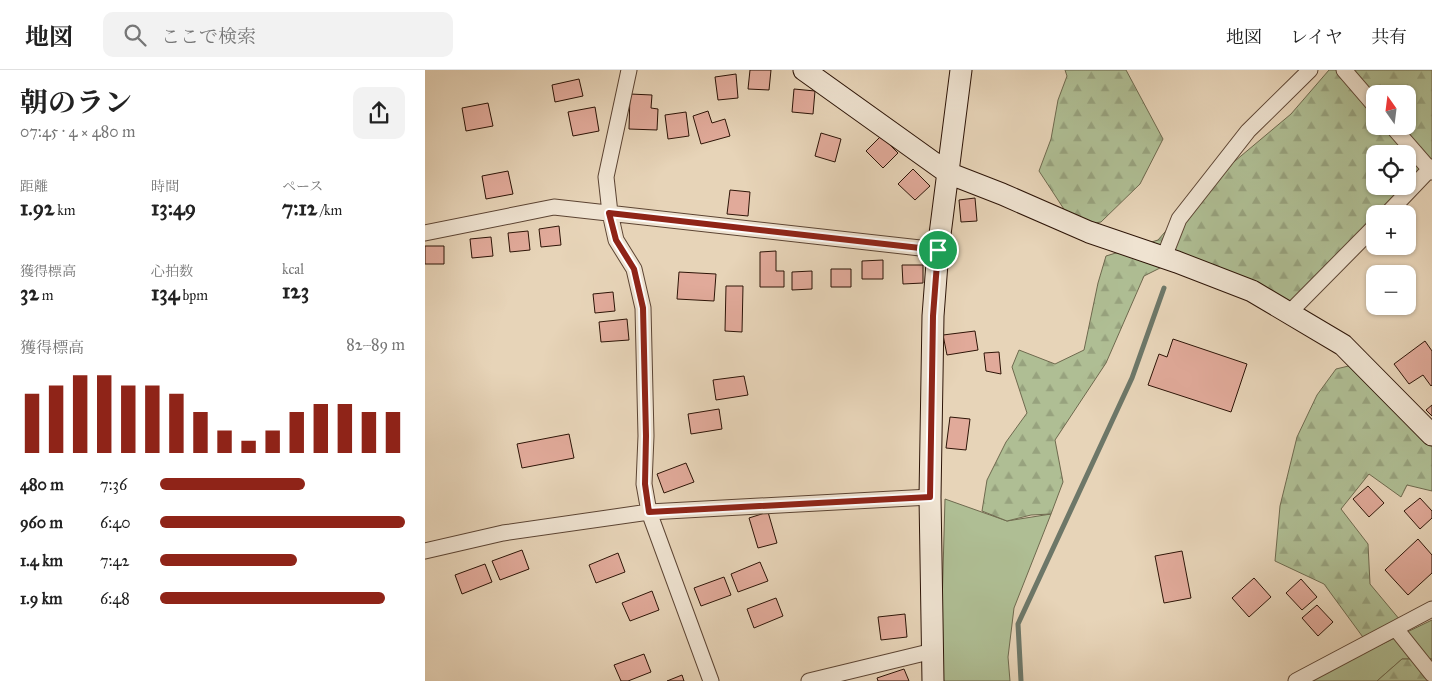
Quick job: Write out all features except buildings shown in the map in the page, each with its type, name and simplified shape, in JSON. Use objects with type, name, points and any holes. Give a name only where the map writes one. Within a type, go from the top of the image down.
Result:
[{"type":"street","points":[[629,70],[606,177],[609,213],[616,240],[634,269],[643,308],[646,436],[645,484],[649,512],[711,681]]},
{"type":"street","points":[[804,70],[948,173],[1089,232],[1252,291],[1343,345],[1432,435]]},
{"type":"street","points":[[933,681],[930,497],[933,316],[938,250],[961,70]]},
{"type":"street","points":[[1163,258],[1179,218],[1248,131],[1310,70]]},
{"type":"street","points":[[1344,70],[1366,96]]},
{"type":"street","points":[[1396,205],[1431,170],[1400,135]]},
{"type":"street","points":[[425,233],[554,207],[938,250]]},
{"type":"street","points":[[1289,313],[1366,235]]},
{"type":"street","points":[[425,552],[503,533],[649,512],[930,497]]},
{"type":"street","points":[[1296,681],[1432,610]]},
{"type":"street","points":[[1396,630],[1432,674]]},
{"type":"street","points":[[809,681],[933,651]]},
{"type":"green space","points":[[1065,70],[1126,70],[1163,139],[1140,184],[1101,222],[1075,226],[1039,171],[1051,139],[1058,100],[1067,76]]},
{"type":"green space","points":[[1329,70],[1432,70],[1432,168],[1416,184],[1416,145],[1366,145],[1366,195],[1406,195],[1396,205],[1366,205],[1366,235],[1297,306],[1184,256],[1144,276],[1106,363],[1055,440],[1063,482],[1051,514],[1031,515],[1007,521],[982,511],[987,480],[1006,442],[1027,413],[1012,367],[1019,350],[1055,364],[1084,350],[1098,283],[1106,256],[1158,240],[1204,187],[1291,114]]},
{"type":"green space","points":[[1361,363],[1432,437],[1432,491],[1407,485],[1401,497],[1369,474],[1341,509],[1368,544],[1370,584],[1400,620],[1365,640],[1324,584],[1275,561],[1280,506],[1297,437],[1317,395],[1336,369]]},
{"type":"green space","points":[[945,499],[1007,521],[1051,514],[1014,608],[1008,657],[1010,681],[940,681]]},
{"type":"green space","points":[[1432,620],[1432,659],[1402,659],[1377,681],[1306,681]]},
{"type":"green space","points":[[1402,659],[1432,659],[1432,681],[1377,681]]},
{"type":"waterway","points":[[1021,681],[1018,624],[1132,378],[1164,288]]},
{"type":"route","points":[[609,213],[938,250],[933,316],[930,497],[649,512],[645,484],[646,436],[643,308],[634,269],[616,240],[609,213]]}]
